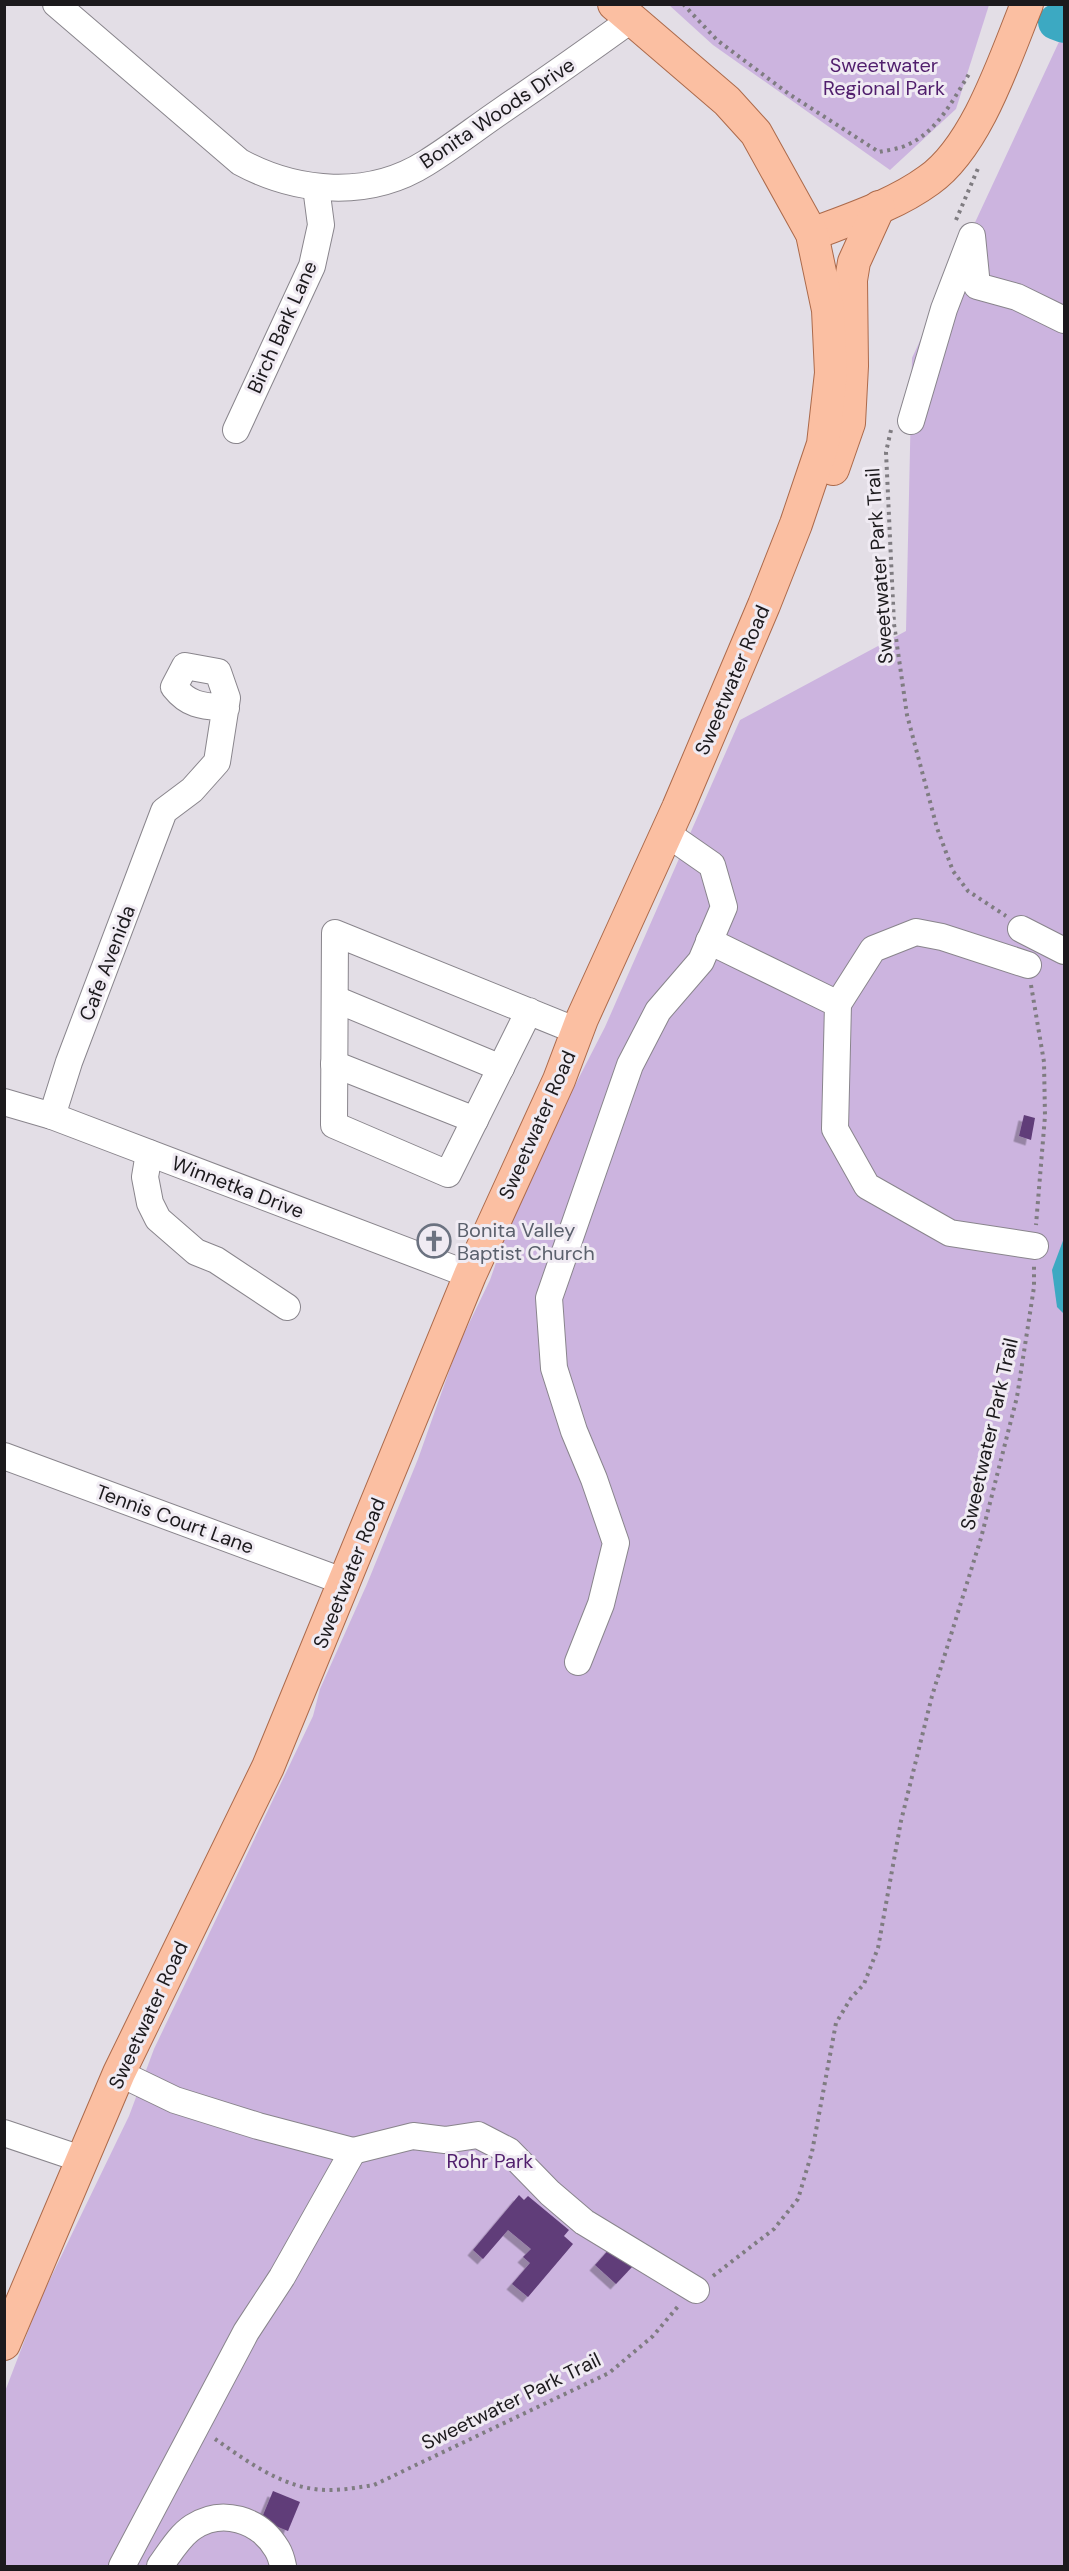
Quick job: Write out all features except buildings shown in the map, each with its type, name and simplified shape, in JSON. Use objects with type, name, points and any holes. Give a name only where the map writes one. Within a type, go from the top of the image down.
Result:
[{"type":"main road","points":[[812,234],[879,207],[929,180],[961,149],[989,64],[1027,4]]},
{"type":"main road","name":"Sweetwater Road","points":[[4,2344],[119,2073],[268,1767],[470,1275],[560,1080],[577,1031],[666,833],[796,524],[823,444],[831,373],[828,310],[812,234],[756,133],[727,101],[623,12]]},
{"type":"main road","points":[[796,524],[819,508],[849,423],[852,366],[851,289],[854,262],[879,207]]},
{"type":"street","name":"Bonita Woods Drive","points":[[57,4],[240,162],[276,178],[316,187],[361,186],[394,178],[425,164],[623,12]]},
{"type":"street","name":"Birch Bark Lane","points":[[236,430],[312,266],[321,225],[316,187]]},
{"type":"street","points":[[902,420],[972,236],[977,286],[1017,297],[1065,320]]},
{"type":"street","name":"Cafe Avenida","points":[[52,1116],[69,1062],[164,811],[192,790],[217,762],[226,708]]},
{"type":"street","points":[[578,1662],[601,1604],[616,1543],[594,1479],[574,1431],[554,1368],[549,1298],[630,1065],[658,1011],[701,961],[724,907],[712,865],[666,833]]},
{"type":"street","points":[[1021,929],[1065,951]]},
{"type":"street","points":[[1028,964],[942,937],[916,932],[873,949],[838,1005],[835,1129],[867,1186],[950,1233],[1035,1246]]},
{"type":"street","points":[[529,1011],[448,1174],[334,1125],[335,933],[529,1011],[577,1031]]},
{"type":"street","points":[[709,941],[838,1005]]},
{"type":"street","points":[[335,999],[501,1068]]},
{"type":"street","points":[[334,1064],[475,1120]]},
{"type":"street","name":"Winnetka Drive","points":[[4,1102],[52,1116],[470,1275]]},
{"type":"street","points":[[149,1153],[145,1177],[150,1203],[158,1220],[196,1251],[216,1260],[287,1307]]},
{"type":"street","name":"Tennis Court Lane","points":[[4,1456],[345,1581]]},
{"type":"street","points":[[119,2073],[176,2100],[258,2126],[353,2151],[413,2136],[445,2140],[478,2135],[509,2151],[550,2193],[584,2222],[696,2290]]},
{"type":"street","points":[[4,2133],[84,2160]]},
{"type":"street","points":[[122,2566],[246,2332],[282,2277],[353,2151]]},
{"type":"street","points":[[160,2566],[190,2529],[207,2518],[230,2517],[257,2526],[278,2549],[283,2566]]},
{"type":"path","points":[[683,4],[717,40],[789,94],[879,152],[907,146],[930,130],[989,64]]},
{"type":"path","points":[[953,227],[980,165]]},
{"type":"path","name":"Sweetwater Park Trail","points":[[902,420],[886,452],[886,464],[894,624],[908,715],[938,828],[953,871],[968,891],[1021,929]]},
{"type":"path","name":"Sweetwater Park Trail","points":[[194,2431],[214,2438],[240,2457],[285,2482],[313,2489],[339,2490],[374,2485],[609,2373],[653,2336],[684,2299],[774,2229],[798,2199],[812,2152],[836,2023],[851,1998],[864,1984],[878,1948],[901,1821],[932,1696],[981,1538],[1014,1408],[1034,1287],[1045,1116],[1044,1073],[1028,964]]},
{"type":"green space","name":"Sweetwater Regional Park","points":[[669,5],[989,5],[956,109],[890,170],[713,45]]},
{"type":"green space","name":"Rohr Park","points":[[1064,31],[1064,2566],[5,2566],[4,2394],[40,2300],[129,2116],[154,2049],[313,1716],[320,1689],[367,1584],[418,1459],[458,1346],[490,1280],[510,1223],[550,1134],[605,1027],[740,720],[906,631],[912,358]]},
{"type":"water","points":[[1064,1238],[1064,1314],[1057,1307],[1052,1270]]},
{"type":"waterway","points":[[1056,22],[1064,25]]},
{"type":"place","name":"Bonita Valley Baptist Church","points":[[434,1241]]}]
